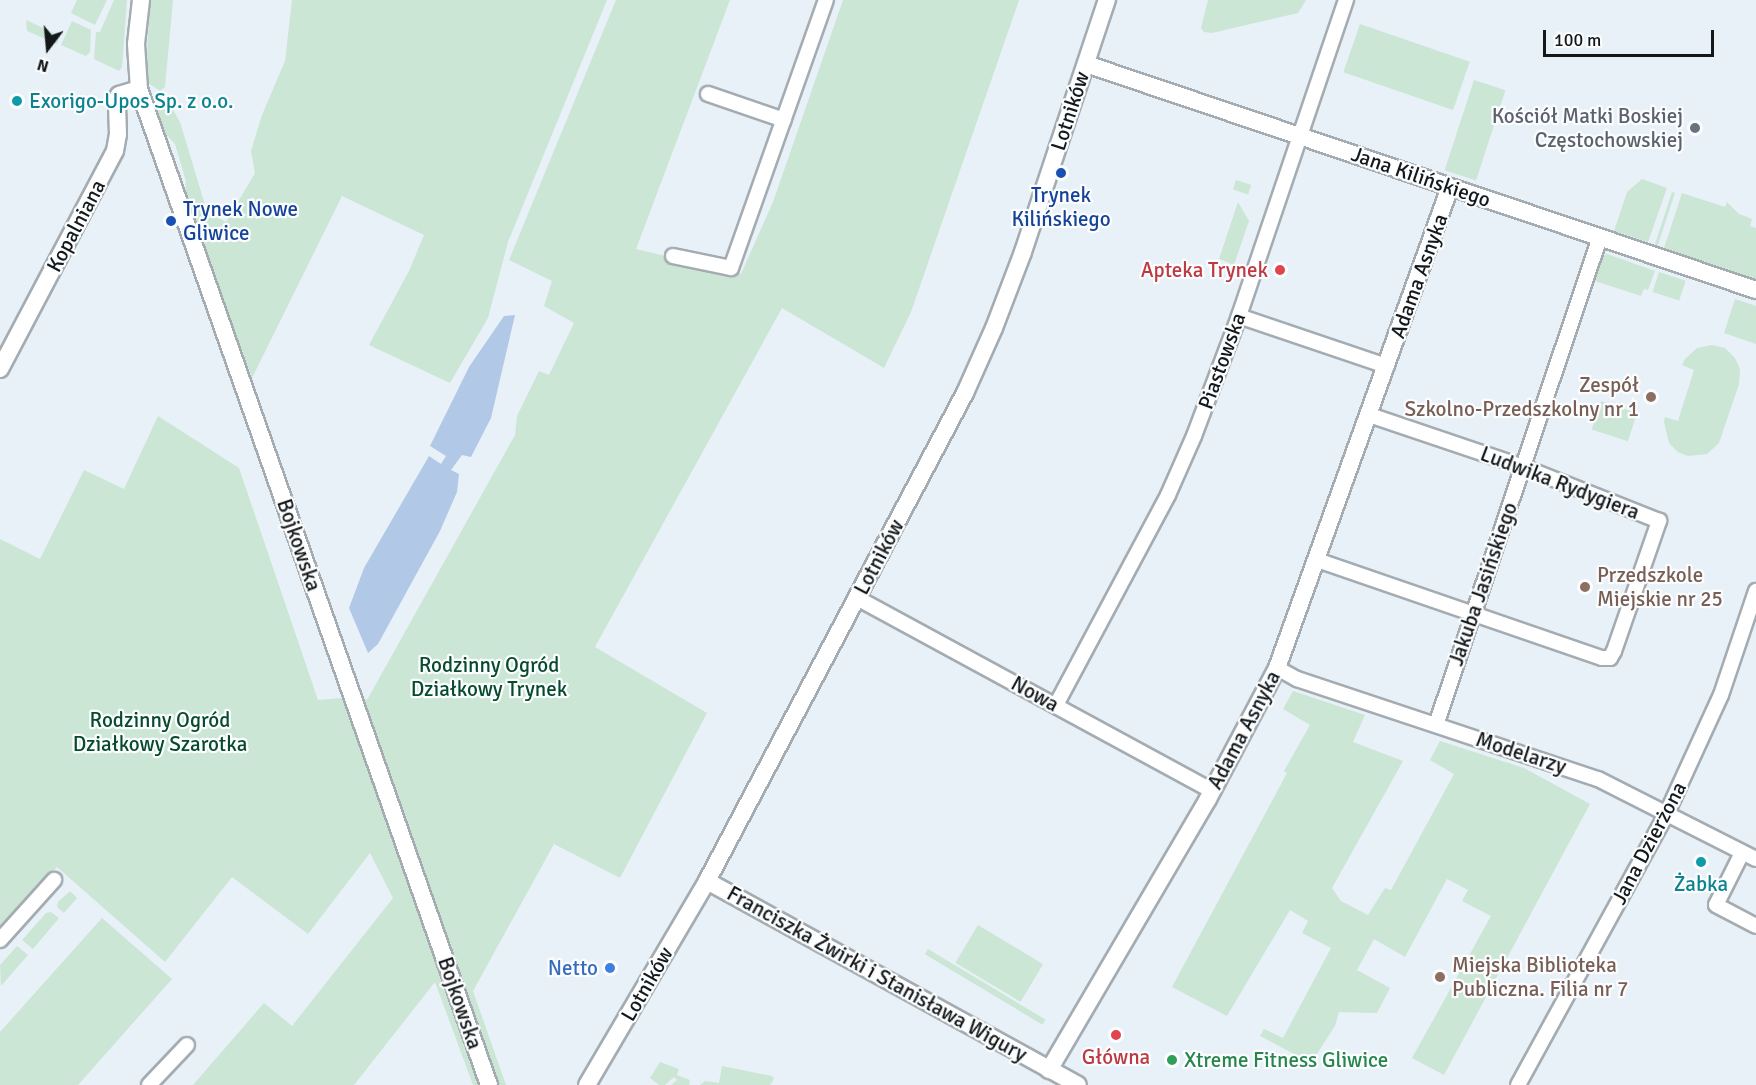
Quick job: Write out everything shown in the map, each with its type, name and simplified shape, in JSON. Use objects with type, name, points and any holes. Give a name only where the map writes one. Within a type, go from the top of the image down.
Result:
[{"type":"street","name":"Bojkowska","points":[[141,0],[136,44],[139,89],[489,1085]]},
{"type":"street","points":[[673,256],[731,268],[826,0]]},
{"type":"street","name":"Lotników","points":[[587,1085],[708,881],[937,448],[990,339],[1023,252],[1107,0]]},
{"type":"street","name":"Piastowska","points":[[1056,705],[1168,495],[1194,436],[1239,315],[1346,0]]},
{"type":"street","name":"Jana Kilińskiego","points":[[1086,64],[1756,290]]},
{"type":"street","name":"Kopalniana","points":[[0,369],[115,151],[118,134],[117,99],[119,95],[139,89]]},
{"type":"street","points":[[708,94],[784,120]]},
{"type":"street","name":"Adama Asnyka","points":[[1049,1070],[1212,791],[1277,668],[1450,186]]},
{"type":"street","name":"Jakuba Jasińskiego","points":[[1436,725],[1600,237]]},
{"type":"street","name":"Adama Asnyka","points":[[1239,315],[1387,366]]},
{"type":"street","name":"Ludwika Rydygiera","points":[[1317,560],[1602,658],[1610,658],[1614,651],[1659,521],[1523,467],[1369,415]]},
{"type":"street","name":"Jana Dzierżona","points":[[1518,1085],[1666,815],[1721,695],[1756,591]]},
{"type":"street","name":"Nowa","points":[[858,598],[1212,791]]},
{"type":"street","name":"Modelarzy","points":[[1277,668],[1297,679],[1598,779],[1756,859]]},
{"type":"street","points":[[1742,853],[1716,904],[1756,926]]},
{"type":"street","points":[[0,940],[54,880]]},
{"type":"street","name":"Franciszka Żwirki i Stanisława Wigury","points":[[708,881],[1078,1085]]},
{"type":"street","points":[[149,1085],[187,1045]]},
{"type":"green space","points":[[77,0],[107,0],[95,25],[71,13]]},
{"type":"green space","points":[[114,0],[127,0],[122,67],[119,71],[94,59],[96,32],[100,32]]},
{"type":"green space","points":[[150,0],[173,0],[165,87],[160,91],[148,83],[146,72]]},
{"type":"green space","points":[[292,0],[607,0],[508,242],[488,318],[450,383],[369,345],[409,271],[424,235],[342,196],[252,378],[185,194],[186,181],[175,144],[165,133],[156,109],[160,103],[168,101],[180,122],[205,205],[213,215],[226,222],[255,173],[251,151],[262,115],[285,61]]},
{"type":"green space","points":[[616,0],[730,0],[636,249],[741,274],[773,202],[843,0],[1019,0],[911,312],[884,368],[782,308],[595,647],[707,713],[620,878],[554,844],[473,991],[506,1085],[473,1085],[435,982],[354,1085],[193,1085],[264,1003],[292,1026],[393,898],[370,853],[308,934],[232,877],[165,962],[57,867],[0,929],[0,539],[40,559],[84,470],[124,489],[158,416],[239,468],[318,700],[353,697],[367,700],[515,435],[517,416],[539,371],[549,375],[574,323],[544,306],[552,281],[509,260]]},
{"type":"green space","points":[[1208,0],[1306,0],[1298,13],[1212,33],[1204,32],[1201,28]]},
{"type":"green space","points":[[26,20],[60,36],[57,44],[27,31]]},
{"type":"green space","points":[[72,21],[91,30],[90,52],[86,56],[61,45]]},
{"type":"green space","points":[[1360,24],[1470,62],[1453,110],[1343,72]]},
{"type":"green space","points":[[1474,80],[1505,90],[1476,181],[1445,170]]},
{"type":"green space","points":[[1642,179],[1667,188],[1648,242],[1614,231],[1627,192]]},
{"type":"green space","points":[[1236,180],[1251,185],[1248,194],[1233,190]]},
{"type":"green space","points":[[1672,192],[1675,193],[1658,246],[1655,245]]},
{"type":"green space","points":[[1682,193],[1725,207],[1727,202],[1739,214],[1752,219],[1750,226],[1756,228],[1756,279],[1664,248]]},
{"type":"green space","points":[[1238,202],[1249,221],[1234,265],[1219,259]]},
{"type":"green space","points":[[1607,254],[1655,271],[1648,290],[1644,289],[1641,296],[1595,281],[1603,256]]},
{"type":"green space","points":[[1659,272],[1686,281],[1679,301],[1653,292]]},
{"type":"green space","points":[[1735,299],[1756,306],[1756,344],[1724,333]]},
{"type":"green space","points":[[1712,345],[1725,348],[1735,358],[1740,369],[1739,384],[1719,443],[1707,454],[1688,456],[1678,452],[1669,443],[1665,417],[1678,421],[1694,370],[1682,365],[1685,359],[1697,348]]},
{"type":"green space","points":[[1601,401],[1637,413],[1628,441],[1592,430]]},
{"type":"green space","points":[[1293,691],[1365,715],[1353,742],[1403,761],[1332,888],[1341,901],[1368,915],[1385,888],[1391,890],[1454,774],[1430,760],[1440,741],[1524,768],[1590,804],[1444,1075],[1412,1058],[1491,916],[1462,901],[1468,890],[1447,879],[1405,957],[1374,939],[1357,970],[1390,988],[1377,1013],[1339,1012],[1335,1026],[1311,1063],[1260,1036],[1264,1029],[1283,1038],[1331,948],[1302,933],[1308,921],[1290,910],[1227,1016],[1172,987],[1287,773],[1284,771],[1310,725],[1283,709]]},
{"type":"green space","points":[[70,891],[77,898],[64,913],[57,907],[58,902]]},
{"type":"green space","points":[[51,912],[59,918],[33,949],[22,940],[46,913]]},
{"type":"green space","points":[[102,918],[172,979],[78,1085],[0,1085],[0,1032]]},
{"type":"green space","points":[[978,925],[1043,964],[1020,1002],[955,963]]},
{"type":"green space","points":[[17,946],[28,955],[1,986],[0,965]]},
{"type":"green space","points":[[928,949],[1045,1020],[1042,1025],[925,954]]},
{"type":"green space","points":[[660,1062],[679,1069],[677,1075],[690,1080],[689,1085],[671,1085],[677,1080],[674,1077],[665,1085],[659,1085],[650,1078]]},
{"type":"green space","points":[[722,1066],[772,1076],[774,1079],[770,1085],[700,1085],[705,1081],[719,1083]]},
{"type":"water","points":[[515,315],[491,418],[471,457],[462,455],[451,470],[459,474],[457,492],[440,531],[378,644],[368,653],[349,608],[364,568],[429,456],[441,464],[446,456],[430,446],[469,367],[504,316]]},
{"type":"place","name":"Exorigo-Upos Sp. z o.o.","points":[[17,101]]},
{"type":"place","name":"Kościół Matki Boskiej Częstochowskiej","points":[[1695,128]]},
{"type":"place","name":"Trynek Kilińskiego","points":[[1061,173]]},
{"type":"place","name":"Trynek Nowe Gliwice","points":[[171,221]]},
{"type":"place","name":"Apteka Trynek","points":[[1280,270]]},
{"type":"place","name":"Zespół Szkolno-Przedszkolny nr 1","points":[[1651,397]]},
{"type":"place","name":"Przedszkole Miejskie nr 25","points":[[1585,587]]},
{"type":"place","name":"Żabka","points":[[1701,862]]},
{"type":"place","name":"Netto","points":[[610,968]]},
{"type":"place","name":"Miejska Biblioteka Publiczna. Filia nr 7","points":[[1440,977]]},
{"type":"place","name":"Główna","points":[[1116,1035]]},
{"type":"place","name":"Xtreme Fitness Gliwice","points":[[1172,1060]]},
{"type":"park label","name":"Rodzinny Ogród Działkowy Trynek","points":[[489,677]]},
{"type":"park label","name":"Rodzinny Ogród Działkowy Szarotka","points":[[160,732]]}]
